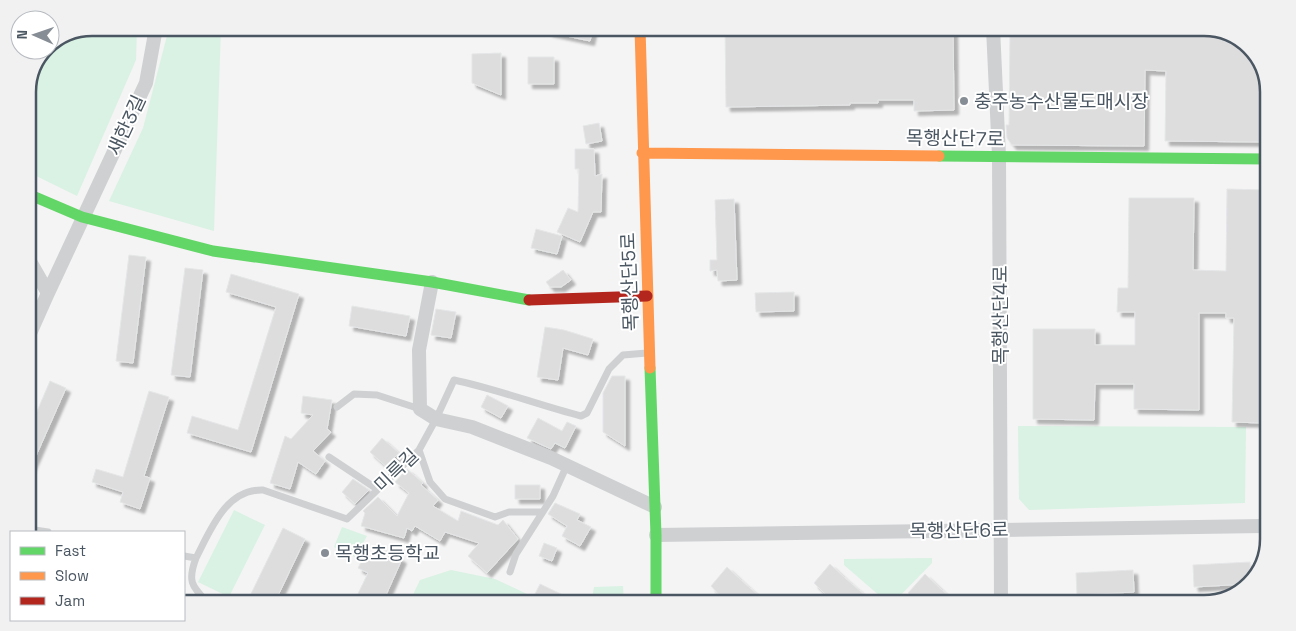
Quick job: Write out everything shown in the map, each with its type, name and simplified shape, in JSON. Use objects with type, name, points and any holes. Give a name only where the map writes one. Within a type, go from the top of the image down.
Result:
[{"type":"street","name":"새한3길","points":[[36,320],[82,217],[146,83],[155,36]]},
{"type":"street","name":"목행산단5로","points":[[640,36],[642,153],[656,535],[656,595]]},
{"type":"street","name":"목행산단4로","points":[[993,36],[999,156],[1001,595]]},
{"type":"street","name":"목행산단7로","points":[[642,153],[1260,159]]},
{"type":"street","points":[[36,197],[82,217],[213,251],[432,282],[530,300],[647,296]]},
{"type":"street","points":[[36,272],[48,293]]},
{"type":"street","points":[[432,282],[418,350],[420,409],[436,420],[472,427],[567,465],[655,507]]},
{"type":"street","name":"목행산단6로","points":[[656,535],[1260,526]]},
{"type":"lane","name":"미륵길","points":[[196,558],[216,518],[237,496],[250,490],[263,490],[347,519],[419,450],[436,420],[454,380],[491,388],[535,405],[581,416],[587,413],[609,369],[623,356],[649,353]]},
{"type":"lane","points":[[337,406],[354,394],[377,395],[420,409]]},
{"type":"lane","points":[[419,450],[430,482],[445,499],[495,517],[509,512],[542,512]]},
{"type":"lane","points":[[329,457],[377,489]]},
{"type":"lane","points":[[510,572],[516,554],[553,496],[567,465]]},
{"type":"lane","points":[[185,556],[196,558],[190,572],[192,587],[200,595]]},
{"type":"green space","points":[[92,36],[137,36],[136,60],[77,196],[36,176],[36,88],[42,67],[47,60],[60,60],[60,47],[74,39]]},
{"type":"green space","points":[[167,36],[221,36],[214,231],[109,201],[143,128]]},
{"type":"green space","points":[[1018,426],[1246,427],[1245,503],[1029,510],[1019,499]]},
{"type":"green space","points":[[234,510],[265,525],[230,595],[225,595],[198,582]]},
{"type":"green space","points":[[342,527],[367,536],[355,557],[334,547]]},
{"type":"green space","points":[[932,558],[932,563],[901,595],[879,595],[844,565],[844,559]]},
{"type":"green space","points":[[451,570],[495,579],[527,594],[413,595],[420,580]]},
{"type":"green space","points":[[623,586],[624,595],[592,595],[594,587]]},
{"type":"building","points":[[567,36],[591,36],[590,41]]},
{"type":"building","points":[[725,36],[953,36],[954,110],[914,111],[914,100],[878,100],[878,103],[850,103],[850,105],[726,107]]},
{"type":"building","points":[[1010,36],[1215,37],[1232,44],[1248,58],[1259,81],[1260,142],[1165,141],[1166,71],[1145,70],[1144,146],[1012,145],[1007,138],[1006,125],[1009,125]]},
{"type":"building","points":[[501,53],[501,95],[472,83],[472,54]]},
{"type":"building","points":[[528,57],[554,57],[554,84],[528,84]]},
{"type":"building","points":[[599,123],[602,141],[586,144],[583,126]]},
{"type":"building","points":[[575,149],[594,149],[595,176],[602,174],[601,212],[593,212],[580,242],[557,232],[568,208],[578,212],[579,169],[575,169]]},
{"type":"building","points":[[1227,189],[1260,190],[1260,423],[1232,422],[1234,318],[1226,318],[1226,313],[1199,313],[1199,410],[1134,409],[1134,384],[1095,384],[1094,420],[1033,419],[1033,329],[1095,329],[1095,345],[1135,345],[1135,312],[1117,312],[1118,288],[1128,288],[1129,198],[1194,198],[1193,270],[1226,271]]},
{"type":"building","points":[[734,199],[737,280],[718,281],[717,270],[710,271],[710,260],[717,260],[715,200]]},
{"type":"building","points":[[536,229],[562,236],[557,254],[531,248]]},
{"type":"building","points":[[129,255],[146,257],[133,363],[116,361]]},
{"type":"building","points":[[185,268],[203,270],[190,377],[171,375]]},
{"type":"building","points":[[563,270],[571,280],[561,287],[550,287],[546,282]]},
{"type":"building","points":[[231,274],[299,294],[251,452],[187,433],[192,416],[238,430],[276,307],[226,292]]},
{"type":"building","points":[[794,292],[794,311],[756,312],[755,293]]},
{"type":"building","points":[[352,306],[410,316],[406,336],[349,326]]},
{"type":"building","points":[[436,309],[456,312],[451,338],[431,335]]},
{"type":"building","points":[[545,327],[564,330],[593,339],[588,355],[563,348],[558,380],[537,377]]},
{"type":"building","points":[[612,376],[625,376],[625,446],[603,432],[603,393]]},
{"type":"building","points":[[50,381],[66,388],[36,456],[36,413]]},
{"type":"building","points":[[149,391],[169,397],[144,476],[150,478],[140,509],[120,502],[123,492],[92,482],[96,469],[123,477]]},
{"type":"building","points":[[487,395],[508,406],[501,418],[481,407]]},
{"type":"building","points":[[303,396],[332,400],[327,429],[331,432],[313,451],[325,461],[316,474],[298,462],[290,489],[270,483],[285,436],[291,439],[313,415],[301,413]]},
{"type":"building","points":[[538,418],[562,431],[567,422],[576,426],[565,448],[555,443],[551,449],[527,438]]},
{"type":"building","points":[[382,438],[399,453],[394,458],[399,462],[390,470],[370,452]]},
{"type":"building","points":[[407,469],[438,500],[433,506],[458,521],[461,511],[498,525],[503,520],[518,539],[487,573],[468,556],[479,543],[445,532],[440,541],[415,526],[412,531],[407,528],[404,538],[361,526],[365,513],[363,511],[378,497],[397,516],[409,493],[395,482]]},
{"type":"building","points":[[353,479],[369,490],[355,504],[342,492]]},
{"type":"building","points":[[515,485],[540,485],[540,499],[515,499]]},
{"type":"building","points":[[555,503],[580,514],[577,520],[591,527],[580,546],[562,536],[567,526],[548,514]]},
{"type":"building","points":[[283,528],[305,539],[278,595],[250,595]]},
{"type":"building","points":[[544,543],[557,548],[552,561],[539,556]]},
{"type":"building","points":[[381,548],[402,559],[386,595],[357,595],[368,573],[358,568],[366,552],[377,557]]},
{"type":"building","points":[[1250,562],[1250,569],[1236,585],[1194,587],[1193,565]]},
{"type":"building","points":[[830,564],[865,595],[826,595],[814,583]]},
{"type":"building","points":[[727,567],[758,595],[719,595],[711,586]]},
{"type":"building","points":[[1133,570],[1134,592],[1077,595],[1076,573]]},
{"type":"building","points":[[925,574],[948,595],[910,595],[908,593]]},
{"type":"building","points":[[540,584],[563,595],[534,595]]},
{"type":"traffic: fast","points":[[939,156],[1260,159]]},
{"type":"traffic: fast","points":[[36,197],[82,217],[213,251],[432,282],[529,300]]},
{"type":"traffic: fast","points":[[650,368],[656,535],[656,595]]},
{"type":"traffic: slow","points":[[640,36],[650,368]]},
{"type":"traffic: slow","points":[[642,153],[939,156]]},
{"type":"traffic: jam","points":[[529,300],[647,296]]},
{"type":"place","name":"충주농수산물도매시장","points":[[964,101]]},
{"type":"place","name":"목행초등학교","points":[[325,553]]}]
